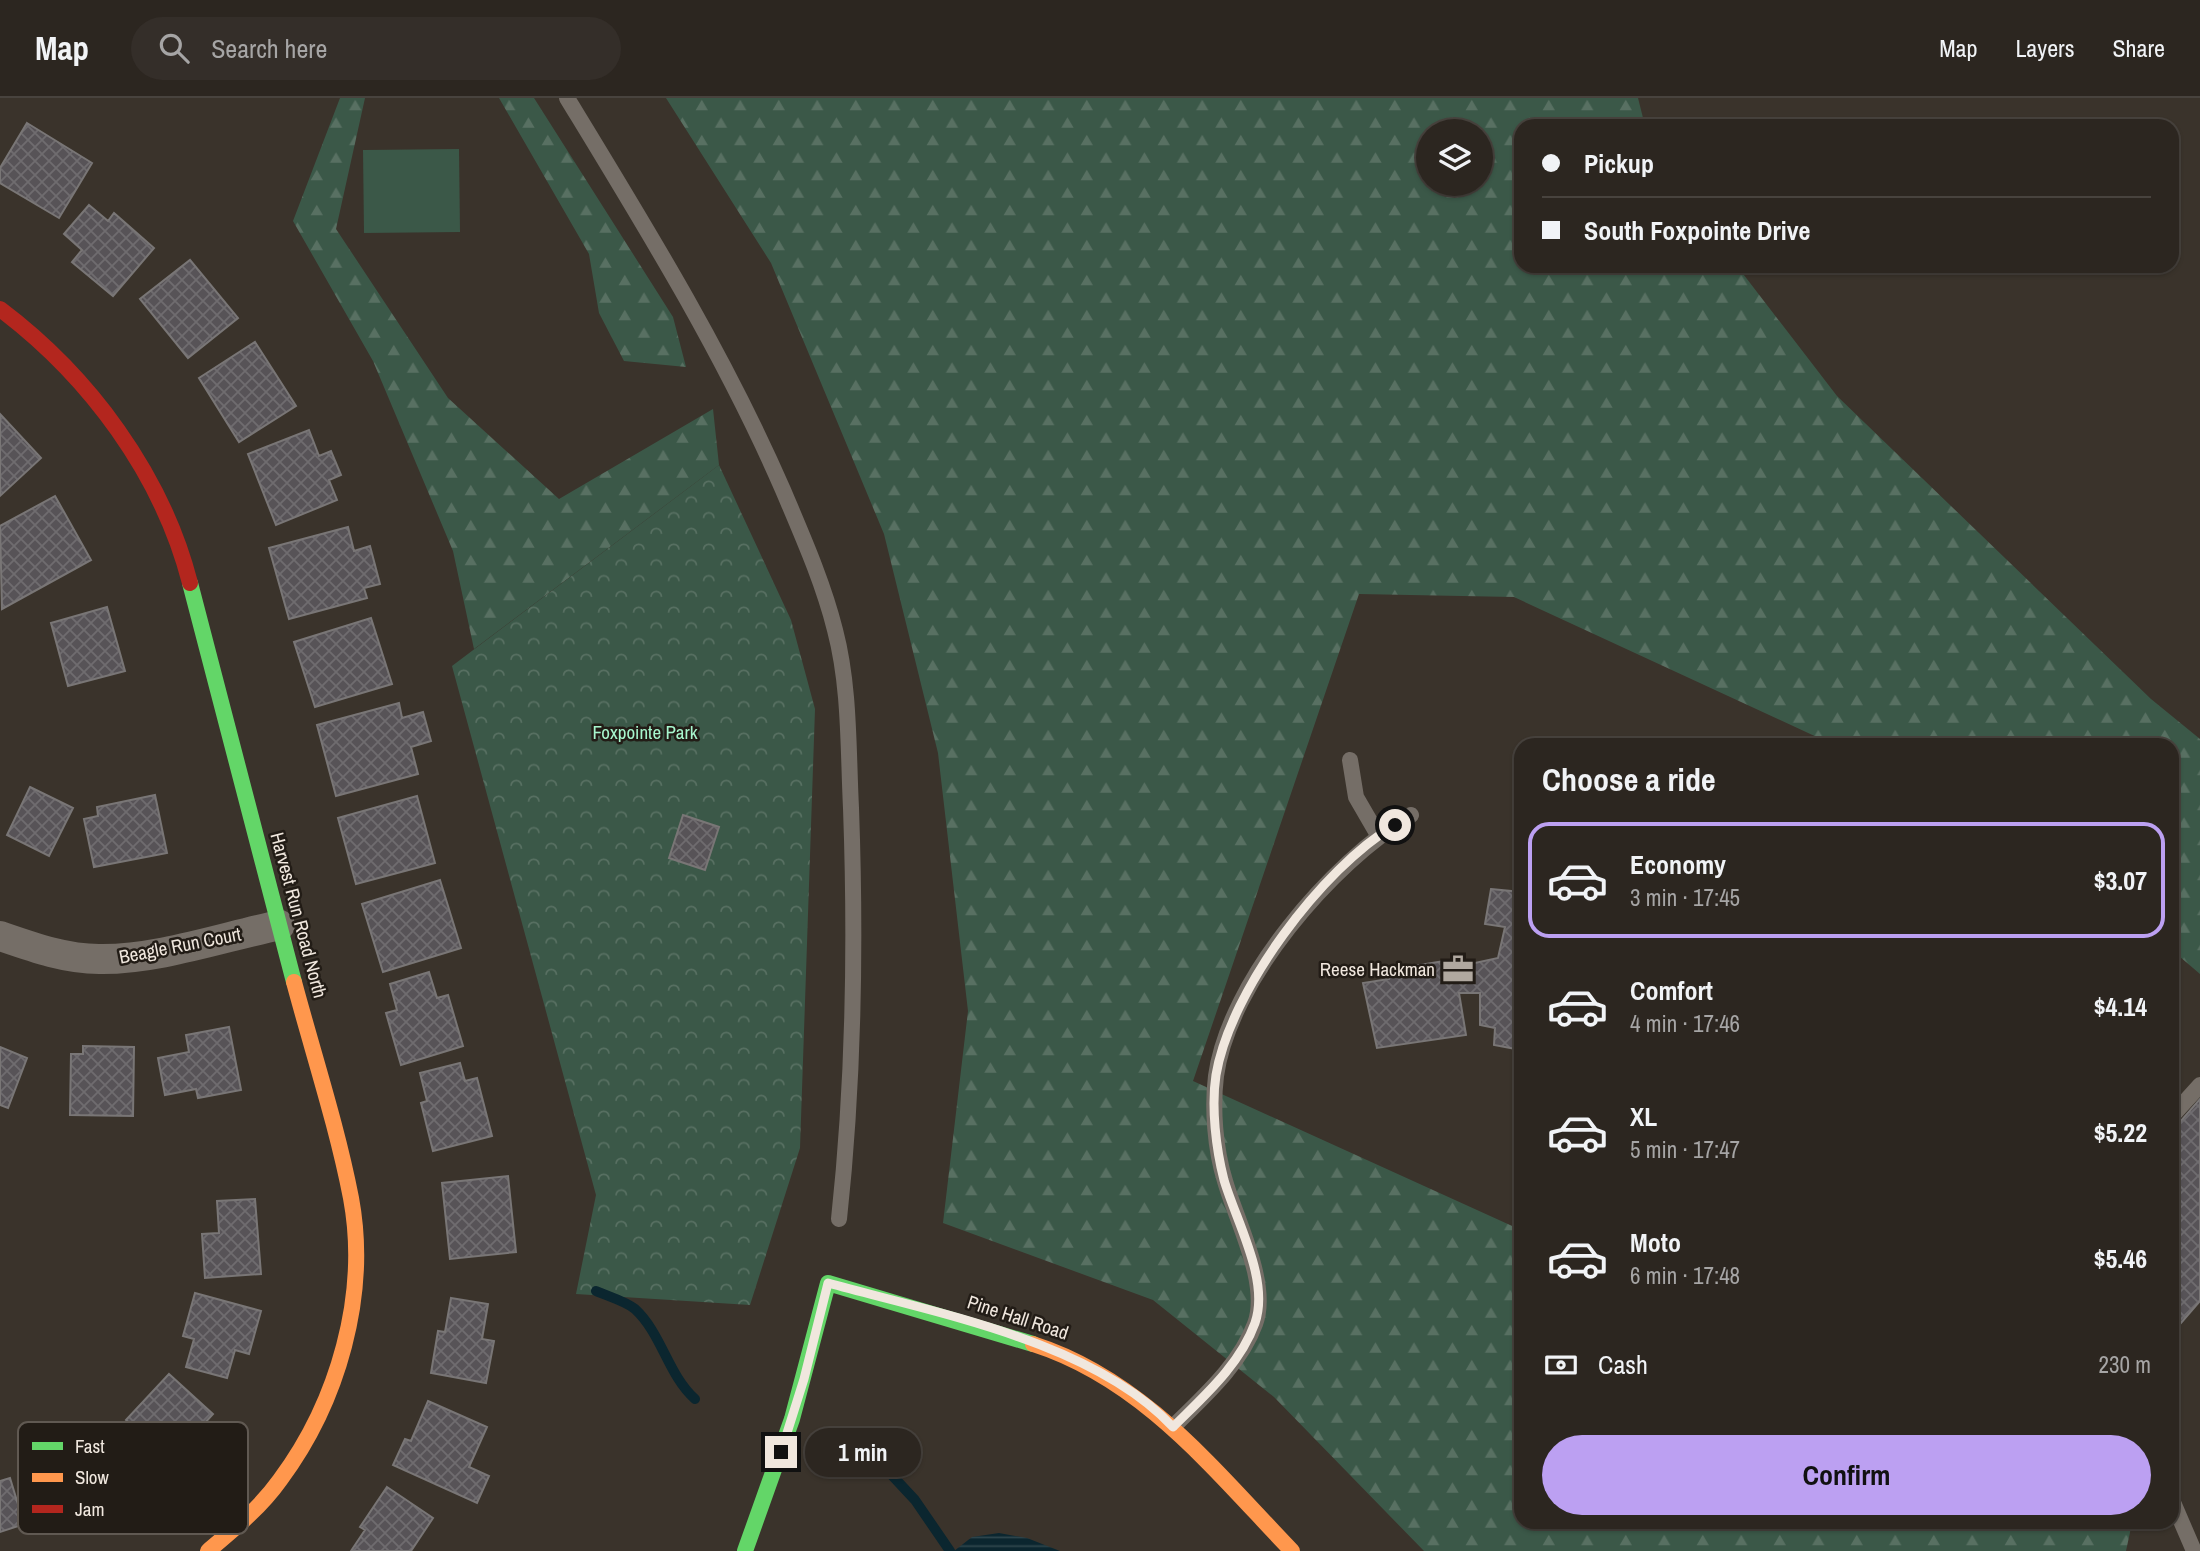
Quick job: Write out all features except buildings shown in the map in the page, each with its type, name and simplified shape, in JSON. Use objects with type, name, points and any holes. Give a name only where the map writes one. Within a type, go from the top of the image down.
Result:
[{"type":"street","name":"Harvest Run Road North","points":[[0,309],[38,341],[99,405],[127,445],[169,522],[196,600],[351,1199],[357,1257],[352,1309],[328,1394],[302,1451],[263,1500],[248,1514]]},
{"type":"street","name":"Beagle Run Court","points":[[0,936],[34,948],[100,959],[147,954],[280,925]]},
{"type":"street","name":"Pine Hall Road","points":[[745,1551],[774,1477],[828,1283],[969,1323],[1071,1356],[1123,1386],[1173,1427],[1292,1551]]},
{"type":"street","name":"Harvest Run Road North","points":[[208,1551],[226,1534]]},
{"type":"lane","points":[[568,98],[669,264],[747,408],[799,528],[835,630],[846,695],[855,903],[855,1032],[839,1219]]},
{"type":"lane","points":[[1350,760],[1356,797],[1378,835]]},
{"type":"lane","points":[[1173,1427],[1208,1393],[1236,1357],[1256,1322],[1257,1282],[1242,1226],[1224,1180],[1216,1131],[1216,1075],[1232,1020],[1263,964],[1337,871],[1378,835],[1411,815]]},
{"type":"lane","points":[[2179,1108],[2200,1085]]},
{"type":"lane","points":[[2179,1516],[2194,1551]]},
{"type":"green space","points":[[340,98],[365,98],[336,229],[448,398],[559,499],[713,409],[719,465],[474,649],[453,551],[373,361],[293,221]]},
{"type":"green space","points":[[499,98],[534,98],[673,317],[686,367],[624,361],[599,313],[589,254]]},
{"type":"green space","points":[[666,98],[1638,98],[1643,119],[1514,119],[1514,273],[1742,273],[1837,396],[2151,699],[2200,739],[2200,974],[2179,956],[2179,738],[1819,738],[1514,597],[1359,594],[1193,1081],[1514,1227],[1514,1529],[2131,1529],[2126,1551],[1424,1551],[1274,1397],[1153,1300],[943,1223],[968,1011],[938,753],[884,534],[771,263]]},
{"type":"green space","points":[[459,149],[460,232],[364,233],[363,150]]},
{"type":"green space","name":"Foxpointe Park","points":[[719,465],[791,620],[815,709],[800,1148],[750,1305],[576,1294],[596,1195],[452,666]]},
{"type":"water","points":[[999,1533],[1027,1538],[1060,1551],[954,1551],[972,1537]]},
{"type":"waterway","points":[[596,1291],[635,1309],[652,1330],[678,1378],[695,1399]]},
{"type":"waterway","points":[[861,1449],[888,1471],[915,1500],[950,1551]]},
{"type":"traffic: fast","points":[[190,583],[294,982]]},
{"type":"traffic: fast","points":[[745,1551],[792,1419],[828,1283],[1033,1344]]},
{"type":"traffic: slow","points":[[248,1516],[280,1480],[318,1417],[344,1346],[356,1272],[351,1198],[332,1117],[294,982]]},
{"type":"traffic: slow","points":[[1033,1344],[1073,1360],[1109,1380],[1143,1404],[1205,1459],[1292,1551]]},
{"type":"traffic: slow","points":[[208,1551],[228,1534]]},
{"type":"traffic: jam","points":[[0,309],[63,365],[92,396],[118,430],[161,504],[190,583]]},
{"type":"place","name":"Reese Hackman","points":[[1458,969]]},
{"type":"route","points":[[781,1452],[804,1379],[828,1283],[969,1323],[1071,1356],[1123,1386],[1173,1427],[1208,1393],[1236,1357],[1256,1322],[1257,1282],[1242,1226],[1224,1180],[1216,1131],[1216,1075],[1232,1020],[1263,964],[1337,871],[1378,835],[1395,825]]}]
